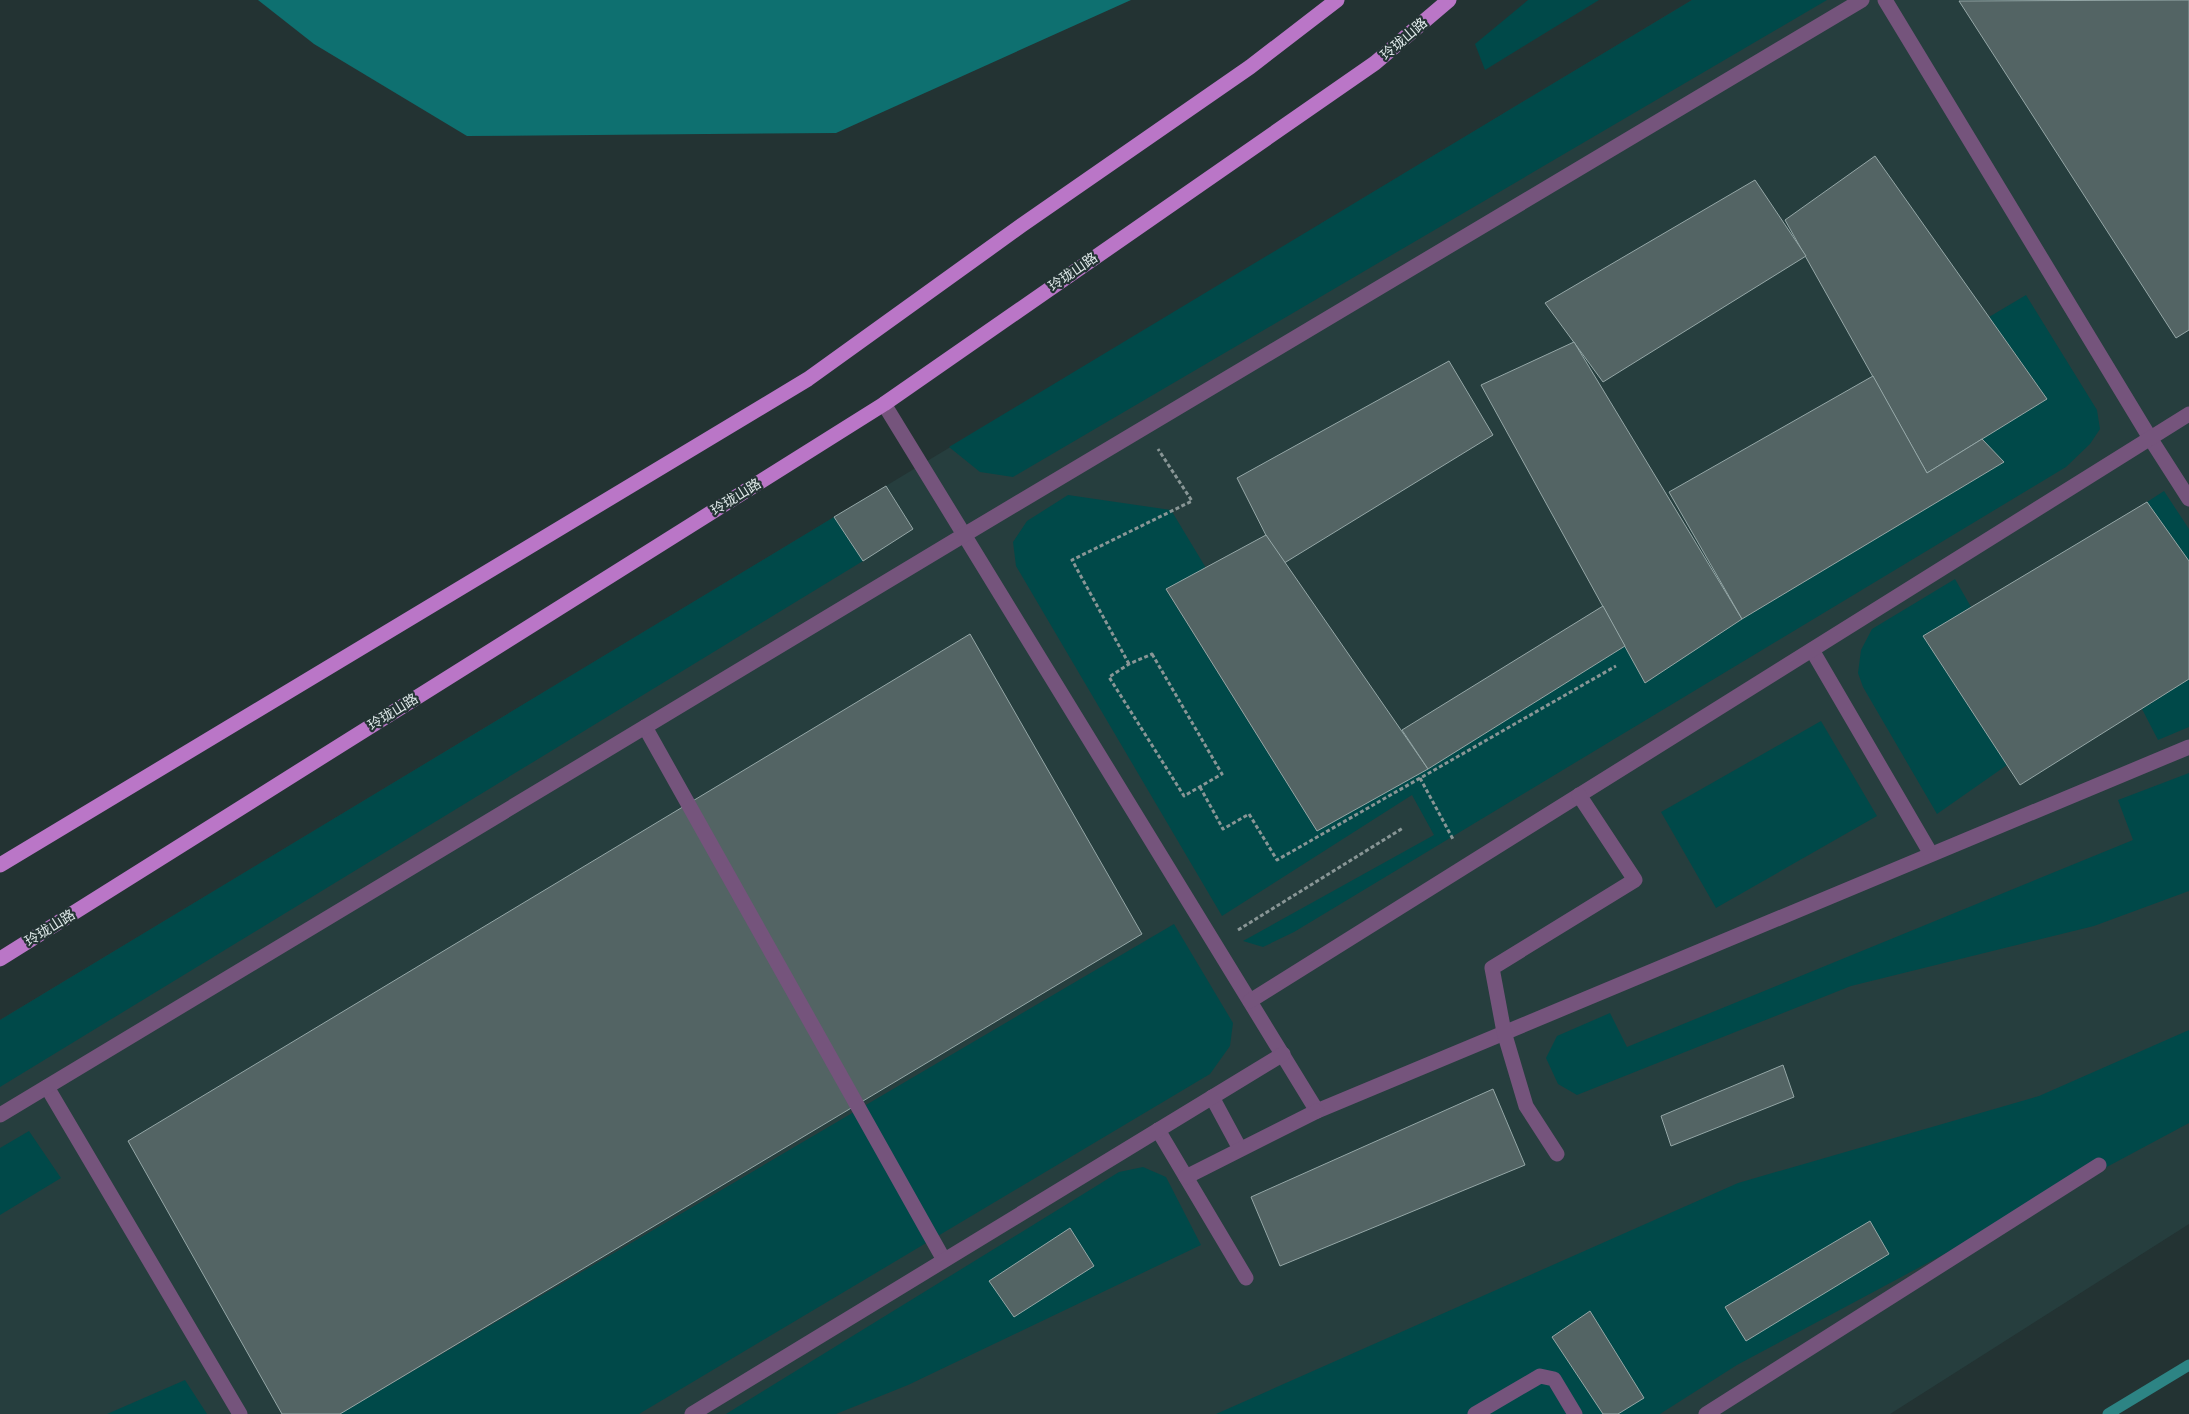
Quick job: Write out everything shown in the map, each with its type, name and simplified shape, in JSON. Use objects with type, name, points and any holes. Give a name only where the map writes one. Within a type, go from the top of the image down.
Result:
[{"type":"main road","points":[[0,865],[808,380],[1022,226],[1250,67],[1337,0]]},
{"type":"main road","name":"玲珑山路","points":[[0,959],[884,404],[1374,63],[1449,0]]},
{"type":"lane","points":[[0,1115],[1144,427],[1862,0]]},
{"type":"lane","points":[[1885,0],[2150,438],[2189,499]]},
{"type":"lane","points":[[884,404],[1317,1110]]},
{"type":"lane","points":[[1250,1001],[2189,414]]},
{"type":"lane","points":[[1812,650],[1931,854]]},
{"type":"lane","points":[[645,727],[944,1260]]},
{"type":"lane","points":[[1186,1176],[1317,1110],[2189,747]]},
{"type":"lane","points":[[1556,1154],[1526,1106],[1504,1032],[1492,968],[1635,880],[1579,795]]},
{"type":"lane","points":[[692,1414],[1283,1054]]},
{"type":"lane","points":[[47,1087],[240,1414]]},
{"type":"lane","points":[[1212,1097],[1240,1149]]},
{"type":"lane","points":[[1158,1130],[1246,1278]]},
{"type":"lane","points":[[1706,1414],[2099,1165]]},
{"type":"lane","points":[[1475,1414],[1540,1376],[1554,1380],[1575,1414]]},
{"type":"path","points":[[1129,664],[1072,560],[1192,501],[1144,427]]},
{"type":"path","points":[[1152,654],[1222,774],[1184,796],[1108,677],[1129,664],[1152,654]]},
{"type":"path","points":[[1200,787],[1223,829],[1249,814],[1277,860],[1616,666]]},
{"type":"path","points":[[1420,778],[1468,865]]},
{"type":"path","points":[[1215,944],[1403,828]]},
{"type":"shaded area","points":[[258,0],[1131,0],[836,133],[467,136],[314,44]]},
{"type":"shaded area","points":[[1528,0],[1599,0],[1485,70],[1475,44]]},
{"type":"shaded area","points":[[1692,0],[2189,0],[2189,1224],[1890,1414],[0,1414],[0,1020]]},
{"type":"shaded area","points":[[1692,0],[1827,0],[1013,477],[980,472],[949,447]]},
{"type":"shaded area","points":[[2026,295],[2097,410],[2100,429],[2090,444],[2066,467],[1294,932],[1263,947],[1243,941],[1434,835],[1412,795],[1222,916],[1016,566],[1013,542],[1027,521],[1068,495],[1171,510],[1206,568],[1166,590],[1317,831],[1428,769],[1625,646],[1645,683],[1742,619],[2004,462],[1982,439],[2047,399],[1989,317]]},
{"type":"shaded area","points":[[2164,491],[2189,529],[2189,561],[2147,502]]},
{"type":"shaded area","points":[[834,517],[863,561],[0,1087],[0,1020]]},
{"type":"shaded area","points":[[1955,579],[1971,607],[1923,636],[2007,765],[1937,814],[1863,687],[1858,673],[1861,650],[1872,629]]},
{"type":"shaded area","points":[[2189,679],[2189,727],[2158,740],[2142,709]]},
{"type":"shaded area","points":[[1821,721],[1877,816],[1716,908],[1661,812]]},
{"type":"shaded area","points":[[2189,773],[2189,891],[2094,926],[1851,986],[1577,1095],[1558,1084],[1546,1058],[1557,1036],[1610,1013],[1627,1047],[2133,840],[2118,800]]},
{"type":"shaded area","points":[[1174,924],[1233,1023],[1230,1046],[1210,1074],[639,1414],[340,1414]]},
{"type":"shaded area","points":[[2189,1030],[2189,1123],[1737,1365],[1660,1414],[1216,1414],[1738,1183],[2039,1096]]},
{"type":"shaded area","points":[[29,1131],[61,1178],[0,1215],[0,1148]]},
{"type":"shaded area","points":[[1143,1167],[1166,1177],[1201,1245],[908,1385],[836,1414],[726,1414],[1119,1172]]},
{"type":"shaded area","points":[[185,1380],[207,1414],[107,1414]]},
{"type":"building","points":[[2189,0],[2189,330],[2176,338],[1959,1]]},
{"type":"building","points":[[1875,156],[2047,399],[1927,473],[1785,220]]},
{"type":"building","points":[[1755,180],[1806,256],[1603,382],[1545,303]]},
{"type":"building","points":[[1574,342],[1742,619],[1645,683],[1481,385]]},
{"type":"building","points":[[1449,361],[1493,435],[1281,565],[1237,478]]},
{"type":"building","points":[[1873,376],[1927,473],[1982,439],[2004,462],[1742,619],[1669,492]]},
{"type":"building","points":[[886,486],[913,529],[863,561],[834,517]]},
{"type":"building","points":[[2147,502],[2189,561],[2189,679],[2020,785],[1923,636]]},
{"type":"building","points":[[1266,535],[1428,769],[1317,831],[1166,589]]},
{"type":"building","points":[[1603,606],[1625,646],[1428,769],[1402,730]]},
{"type":"building","points":[[970,634],[1142,934],[340,1414],[282,1414],[128,1141]]},
{"type":"building","points":[[1783,1065],[1794,1097],[1671,1146],[1661,1116]]},
{"type":"building","points":[[1493,1089],[1525,1165],[1280,1266],[1251,1197]]},
{"type":"building","points":[[1870,1221],[1889,1254],[1746,1341],[1725,1307]]},
{"type":"building","points":[[1070,1228],[1094,1266],[1014,1317],[989,1281]]},
{"type":"building","points":[[1590,1311],[1644,1398],[1618,1414],[1603,1414],[1552,1337]]},
{"type":"waterway","points":[[2108,1414],[2189,1365]]}]
